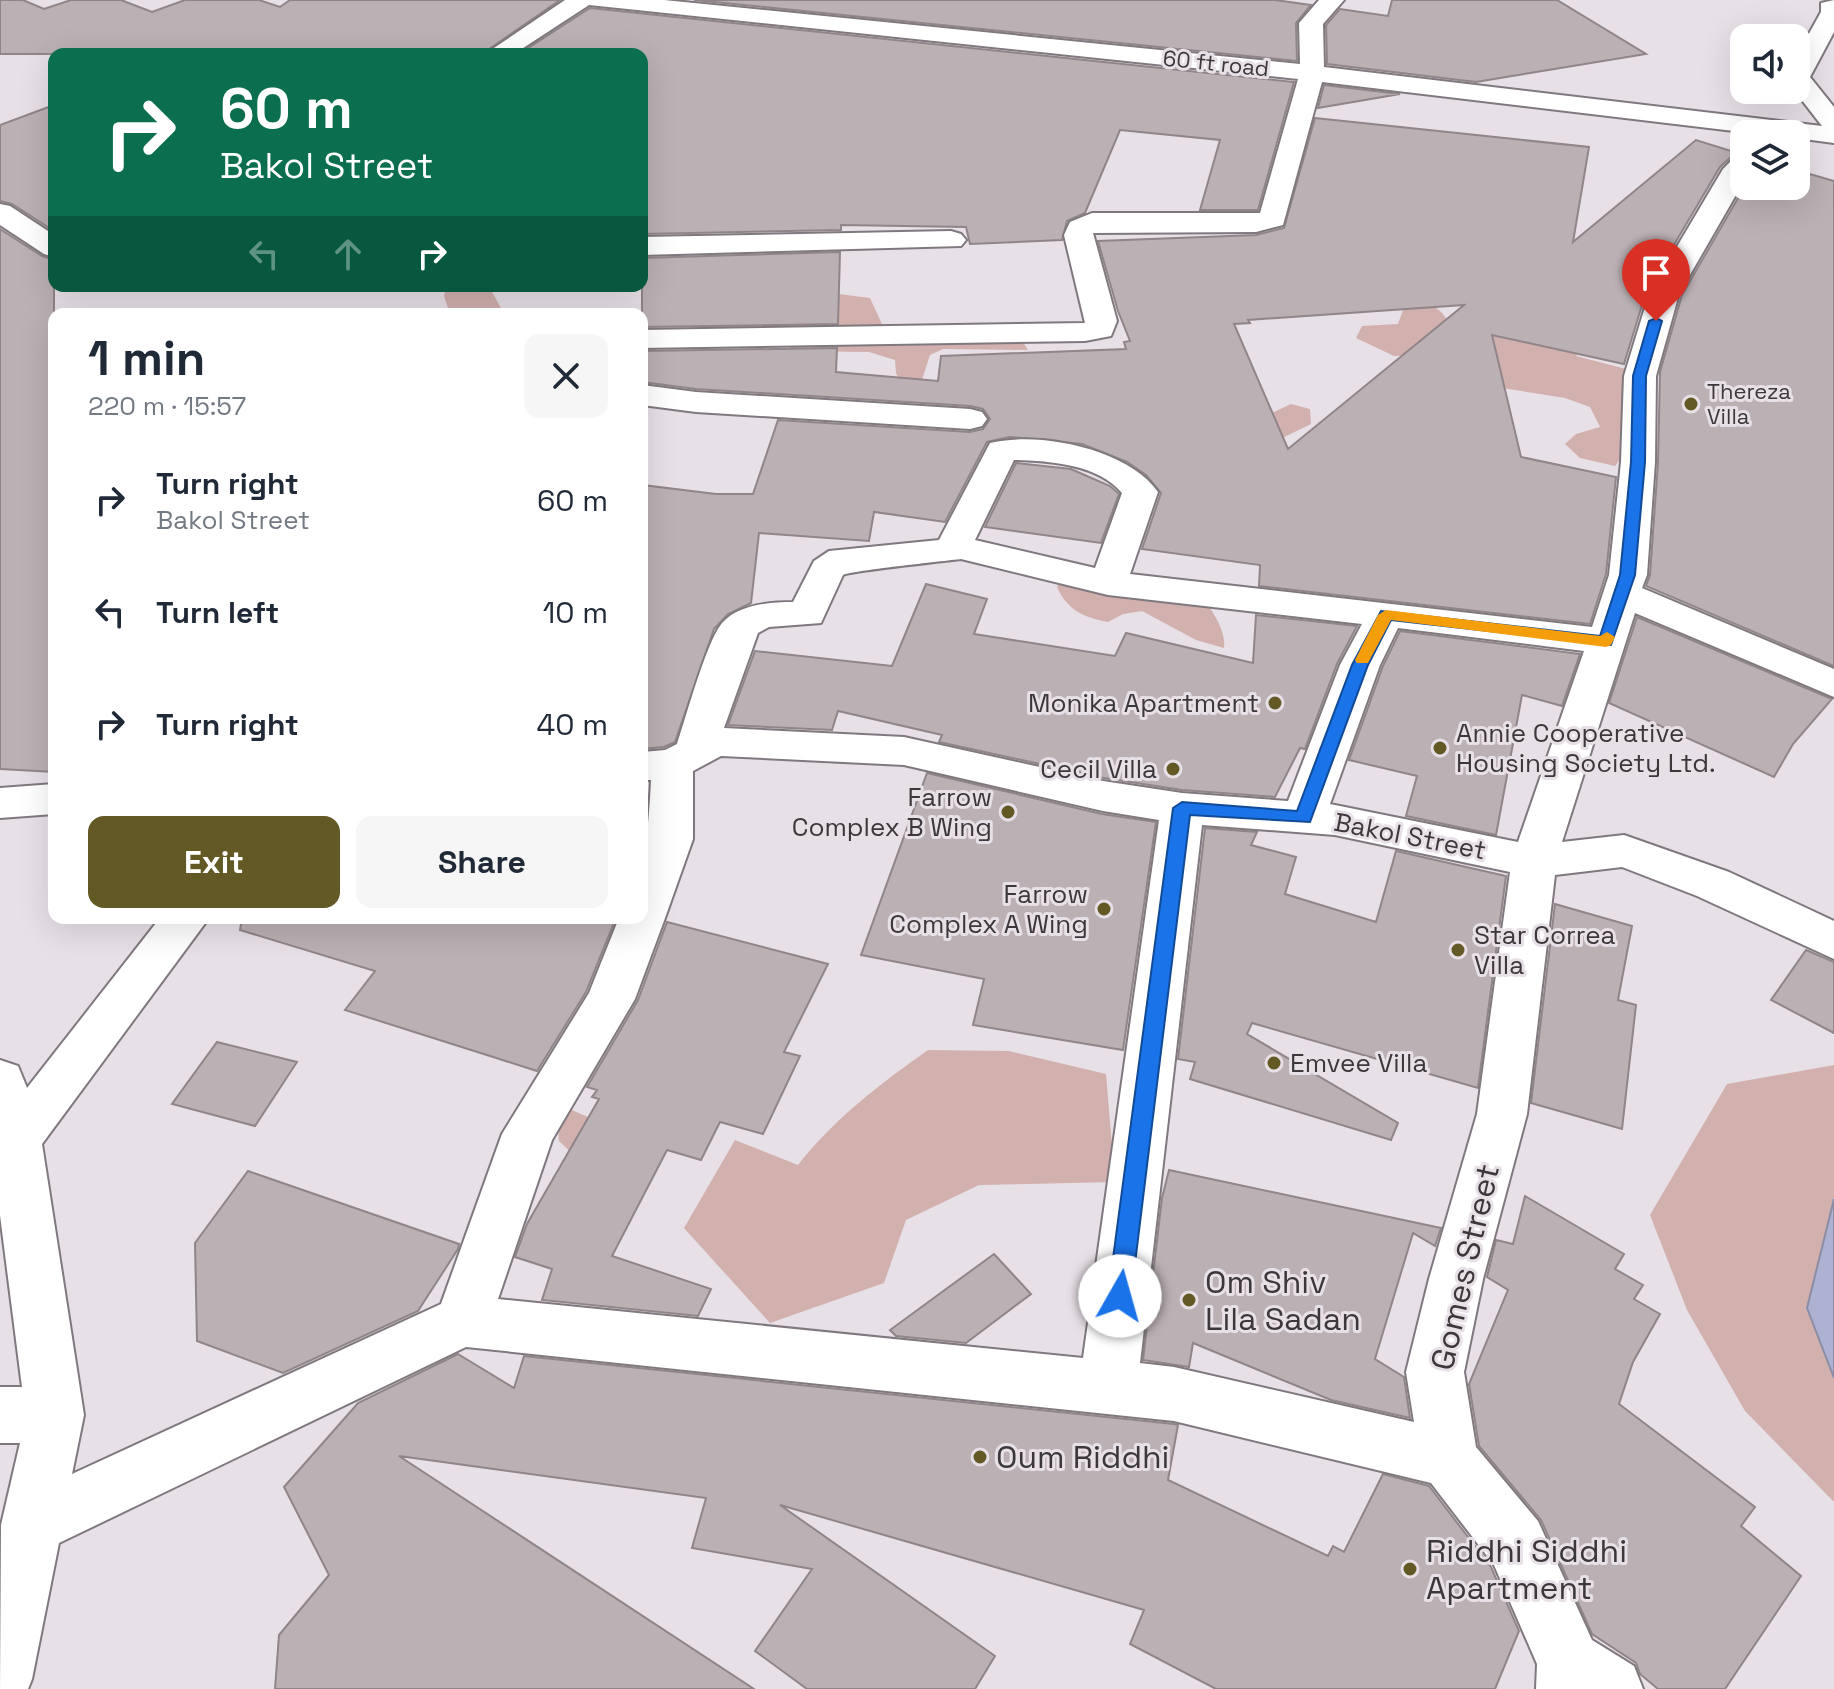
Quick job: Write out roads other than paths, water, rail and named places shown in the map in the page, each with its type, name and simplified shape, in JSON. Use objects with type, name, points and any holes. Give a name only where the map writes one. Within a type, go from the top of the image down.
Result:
[{"type":"street","points":[[506,48],[581,0]]},
{"type":"street","name":"60 ft road","points":[[596,0],[1312,73],[1730,125]]},
{"type":"street","points":[[648,339],[1085,332],[1100,329],[1101,321],[1078,235],[1080,228],[1092,222],[1256,223],[1273,219],[1312,73],[1311,23],[1332,0]]},
{"type":"street","points":[[1833,3],[1833,12],[1797,77],[1834,124]]},
{"type":"street","name":"60 ft road","points":[[1810,133],[1834,135]]},
{"type":"street","name":"Gomes Street","points":[[1583,1680],[1516,1543],[1449,1459],[1435,1372],[1456,1279],[1502,1114],[1534,861],[1628,575],[1638,462],[1640,376],[1664,294],[1730,181]]},
{"type":"street","points":[[0,212],[48,244]]},
{"type":"street","points":[[648,246],[951,240]]},
{"type":"street","points":[[648,396],[696,402],[970,419]]},
{"type":"street","points":[[961,548],[957,540],[1002,450],[1025,449],[1101,464],[1135,483],[1140,492],[1108,583]]},
{"type":"street","points":[[648,902],[671,839],[670,761],[736,631],[746,621],[769,614],[807,615],[827,569],[842,559],[867,561],[961,548],[1108,583],[1606,641]]},
{"type":"street","points":[[1621,593],[1834,684]]},
{"type":"street","points":[[1303,818],[1360,665],[1386,615]]},
{"type":"street","name":"Bakol Street","points":[[670,761],[715,742],[904,751],[1103,796],[1182,808],[1335,820],[1534,861],[1624,851],[1713,884],[1834,941]]},
{"type":"street","points":[[0,803],[48,799]]},
{"type":"street","points":[[1108,1388],[1182,808]]},
{"type":"street","points":[[16,1140],[181,924]]},
{"type":"street","points":[[463,1321],[528,1134],[611,999],[640,924]]},
{"type":"street","points":[[0,1080],[16,1140],[31,1525],[0,1679]]},
{"type":"street","points":[[31,1525],[463,1321],[1174,1394],[1449,1459]]},
{"type":"water","points":[[1834,1199],[1834,1378],[1807,1308]]},
{"type":"place","name":"Thereza Villa","points":[[1691,404]]},
{"type":"place","name":"Monika Apartment","points":[[1275,703]]},
{"type":"place","name":"Annie Cooperative Housing Society Ltd.","points":[[1440,748]]},
{"type":"place","name":"Cecil Villa","points":[[1173,769]]},
{"type":"place","name":"Farrow Complex B Wing","points":[[1008,812]]},
{"type":"place","name":"Farrow Complex A Wing","points":[[1104,909]]},
{"type":"place","name":"Star Correa Villa","points":[[1458,950]]},
{"type":"place","name":"Emvee Villa","points":[[1274,1063]]},
{"type":"place","name":"Om Shiv Lila Sadan","points":[[1189,1300]]},
{"type":"place","name":"Oum Riddhi","points":[[980,1457]]},
{"type":"place","name":"Riddhi Siddhi Apartment","points":[[1410,1569]]}]
